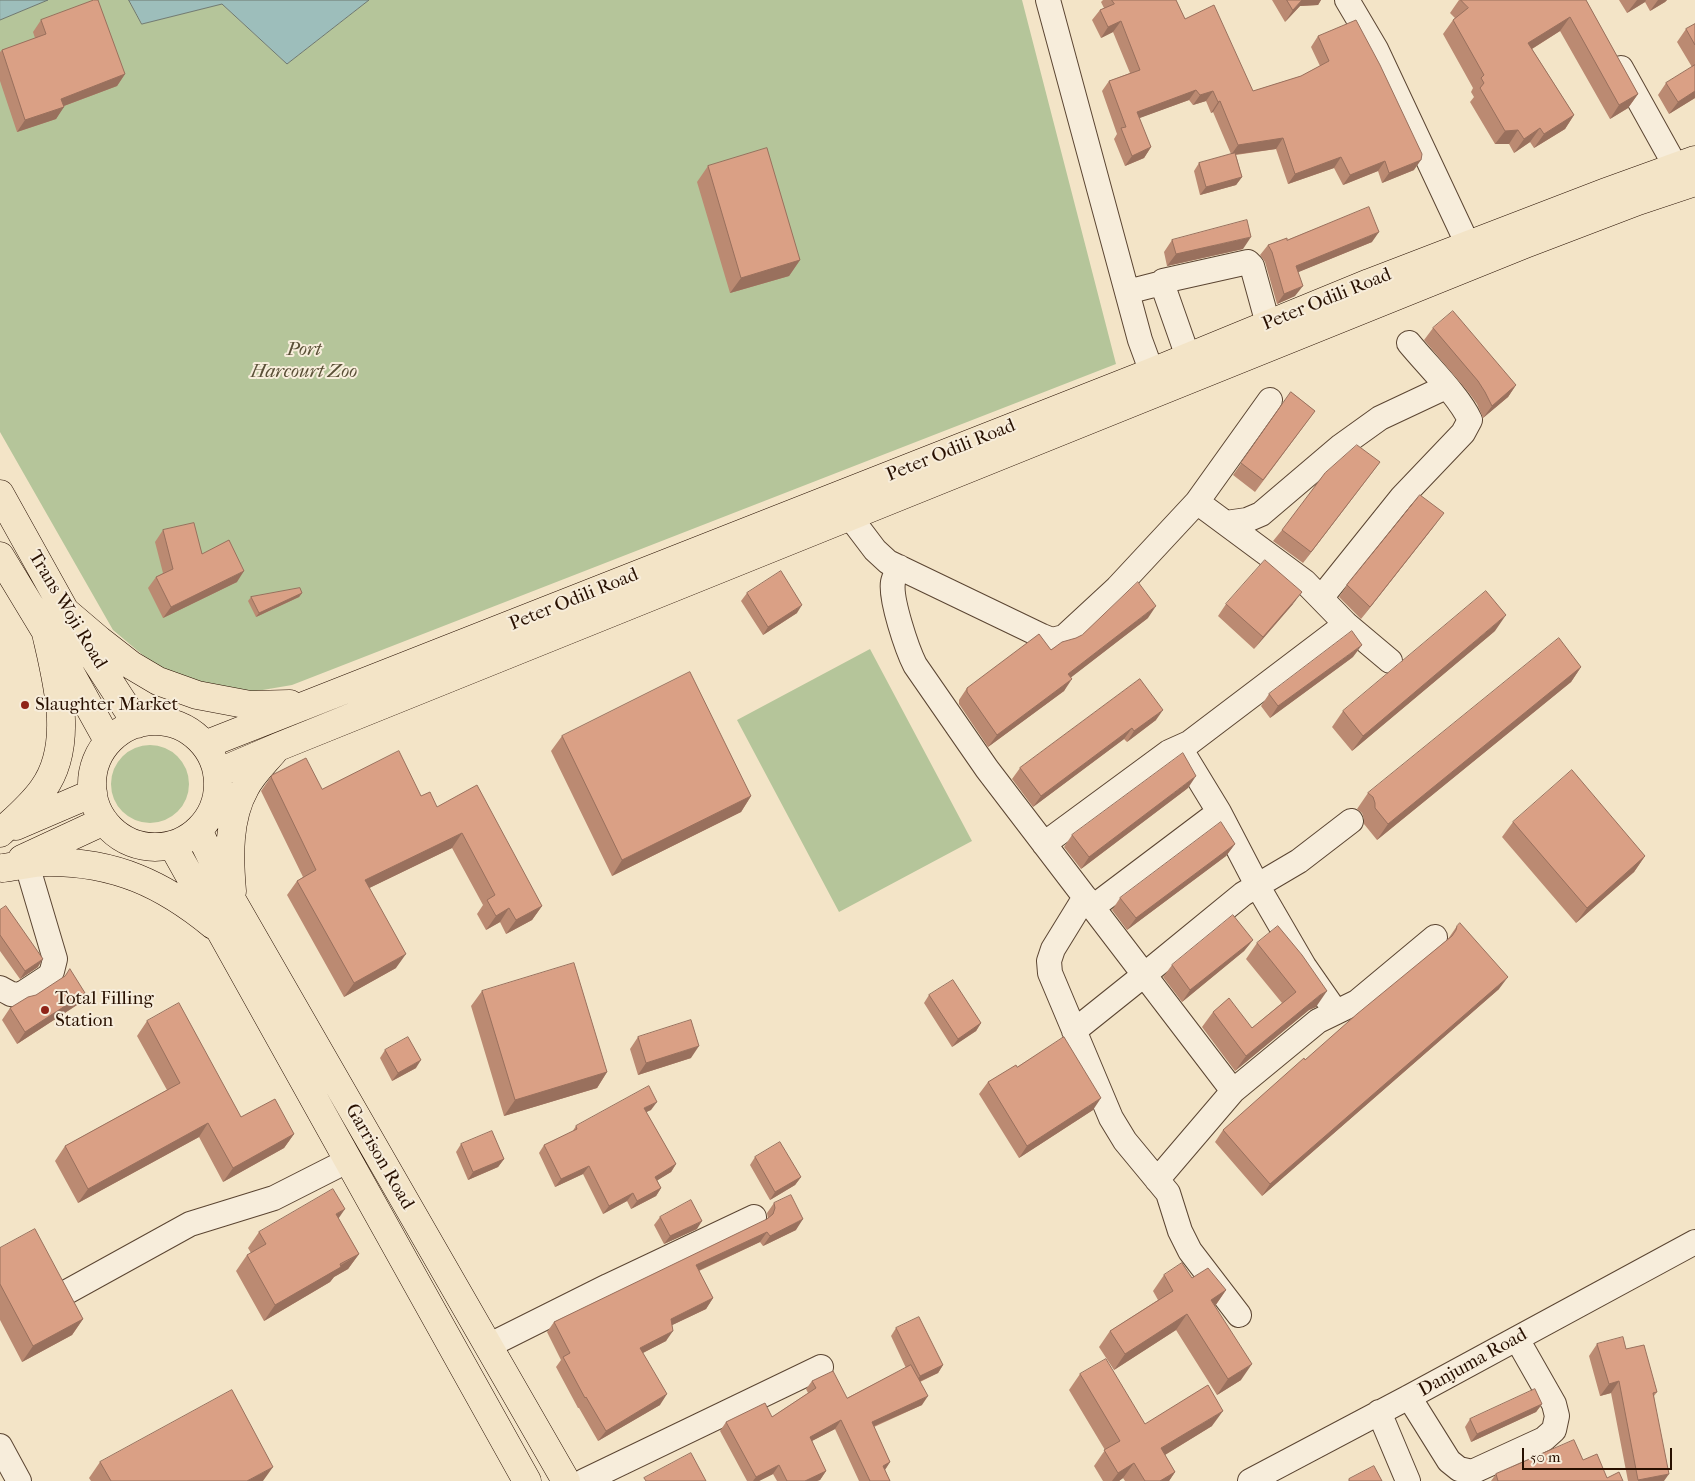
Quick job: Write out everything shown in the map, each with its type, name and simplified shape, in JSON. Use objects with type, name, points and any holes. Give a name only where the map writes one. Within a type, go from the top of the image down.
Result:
[{"type":"main road","name":"Peter Odili Road","points":[[217,773],[850,517],[1155,381],[1188,357],[1268,324],[1468,245],[1689,169]]},
{"type":"main road","name":"Peter Odili Road","points":[[207,744],[1155,381],[1638,200],[1689,169]]},
{"type":"main road","name":"Trans Woji Road","points":[[0,494],[65,611],[137,724]]},
{"type":"main road","name":"Trans Woji Road","points":[[0,556],[107,739]]},
{"type":"main road","points":[[65,611],[124,660],[158,682],[197,696],[250,705],[309,704]]},
{"type":"main road","points":[[0,833],[28,807],[44,788],[53,770],[60,744],[62,716],[58,686],[46,633]]},
{"type":"main road","points":[[150,720],[171,722],[191,731],[207,744],[214,762],[218,788],[213,810],[198,830],[173,846],[143,846],[124,839],[104,821],[98,811],[93,793],[93,772],[100,753],[107,739],[128,726],[137,724],[150,720]]},
{"type":"main road","points":[[232,902],[229,860],[236,812],[244,789],[278,747]]},
{"type":"main road","points":[[0,833],[93,793]]},
{"type":"main road","points":[[14,865],[104,821]]},
{"type":"main road","name":"Garrison Road","points":[[198,830],[232,902],[566,1481]]},
{"type":"main road","name":"Garrison Road","points":[[173,846],[527,1481]]},
{"type":"main road","points":[[14,865],[46,862],[75,863],[116,870],[157,886],[193,909],[221,932]]},
{"type":"street","points":[[1048,0],[1140,340],[1155,381]]},
{"type":"street","points":[[1348,0],[1376,49],[1468,245]]},
{"type":"street","points":[[1611,50],[1689,169]]},
{"type":"street","points":[[1127,292],[1162,283],[1163,281],[1248,262],[1252,266],[1268,324]]},
{"type":"street","points":[[1162,283],[1188,357]]},
{"type":"street","points":[[1321,598],[1402,496],[1467,427],[1470,420],[1467,413],[1409,343]]},
{"type":"street","points":[[1226,523],[1247,520],[1261,514],[1341,446],[1380,418],[1446,387]]},
{"type":"street","points":[[850,517],[875,550],[888,562],[1042,636],[1052,640],[1064,637],[1117,588],[1196,502],[1270,400]]},
{"type":"street","points":[[1196,502],[1305,582],[1346,624],[1390,661]]},
{"type":"street","points":[[899,567],[894,581],[893,592],[907,648],[915,665],[982,761],[1233,1091]]},
{"type":"street","points":[[1044,844],[1169,752],[1190,743],[1346,624]]},
{"type":"street","points":[[1180,748],[1219,812],[1257,886],[1304,966],[1336,1012]]},
{"type":"street","points":[[1219,812],[1089,902],[1053,949],[1049,961],[1050,973],[1111,1118],[1125,1141],[1168,1193],[1180,1231],[1190,1251],[1239,1315]]},
{"type":"street","points":[[1074,1031],[1243,894],[1299,861],[1351,820]]},
{"type":"street","points":[[0,988],[11,994],[20,995],[49,976],[55,959],[14,865]]},
{"type":"street","points":[[1157,1180],[1233,1091],[1318,1021],[1357,1002],[1435,937]]},
{"type":"street","points":[[65,1293],[190,1224],[274,1198],[347,1161]]},
{"type":"street","points":[[488,1346],[754,1217]]},
{"type":"street","name":"Danjuma Road","points":[[1250,1481],[1695,1242]]},
{"type":"street","points":[[1409,1397],[1449,1461],[1460,1469],[1472,1472],[1544,1439],[1554,1430],[1557,1416],[1554,1404],[1517,1339]]},
{"type":"street","points":[[584,1481],[821,1367]]},
{"type":"street","points":[[1379,1412],[1408,1481]]},
{"type":"street","points":[[0,1446],[19,1481]]},
{"type":"green space","name":"Port Harcourt Zoo","points":[[48,0],[129,0],[142,24],[222,4],[287,64],[369,0],[1022,0],[1116,364],[292,685],[245,693],[174,675],[145,657],[113,630],[0,432],[0,20]]},
{"type":"green space","points":[[870,649],[972,841],[839,912],[737,720]]},
{"type":"green space","points":[[150,745],[165,748],[182,762],[186,769],[189,784],[186,799],[172,816],[165,820],[150,823],[135,820],[118,806],[114,799],[111,784],[114,769],[128,752],[135,748]]},
{"type":"water","points":[[0,0],[48,0],[0,20]]},
{"type":"water","points":[[129,0],[369,0],[287,64],[222,4],[142,24]]},
{"type":"building","points":[[98,0],[125,74],[61,99],[64,107],[25,120],[2,50],[46,34],[41,20]]},
{"type":"building","points":[[1112,0],[1176,0],[1185,19],[1214,5],[1253,91],[1301,76],[1329,61],[1318,36],[1356,20],[1380,65],[1422,154],[1421,160],[1389,173],[1385,161],[1350,175],[1341,157],[1295,174],[1283,138],[1238,145],[1220,101],[1218,102],[1213,91],[1200,95],[1196,90],[1137,112],[1151,147],[1132,156],[1121,128],[1126,127],[1109,81],[1140,70],[1121,21],[1108,27],[1100,10],[1114,4]]},
{"type":"building","points":[[1287,0],[1302,0],[1293,10]]},
{"type":"building","points":[[1461,0],[1586,0],[1638,94],[1619,105],[1570,17],[1528,43],[1574,115],[1544,134],[1540,128],[1524,139],[1518,130],[1505,131],[1480,88],[1484,83],[1481,78],[1484,75],[1453,20],[1468,8]]},
{"type":"building","points":[[1695,24],[1695,45],[1686,29]]},
{"type":"building","points":[[1695,65],[1695,91],[1678,102],[1666,83]]},
{"type":"building","points":[[767,148],[800,260],[741,278],[708,166]]},
{"type":"building","points":[[1235,153],[1242,177],[1206,187],[1199,163]]},
{"type":"building","points":[[1369,207],[1379,232],[1296,266],[1303,286],[1284,294],[1272,252],[1268,245],[1287,238],[1287,240]]},
{"type":"building","points":[[1247,220],[1251,237],[1176,254],[1172,240]]},
{"type":"building","points":[[1453,311],[1516,385],[1492,406],[1478,381],[1433,328]]},
{"type":"building","points":[[1291,392],[1315,411],[1263,480],[1241,463]]},
{"type":"building","points":[[1357,445],[1380,462],[1311,552],[1282,530],[1325,473]]},
{"type":"building","points":[[1420,495],[1444,513],[1370,607],[1347,585]]},
{"type":"building","points":[[194,523],[202,554],[229,540],[244,571],[171,607],[156,577],[173,569],[163,530]]},
{"type":"building","points":[[1265,560],[1302,592],[1263,637],[1226,604]]},
{"type":"building","points":[[781,571],[802,605],[768,627],[747,593]]},
{"type":"building","points":[[1138,582],[1156,606],[1068,674],[1072,679],[997,735],[967,692],[967,688],[1039,634],[1051,650],[1062,642],[1082,635]]},
{"type":"building","points":[[300,588],[302,593],[259,613],[251,597]]},
{"type":"building","points":[[1486,591],[1506,615],[1363,736],[1343,711]]},
{"type":"building","points":[[1352,631],[1362,645],[1278,706],[1269,694]]},
{"type":"building","points":[[1559,638],[1581,667],[1388,824],[1375,808],[1373,797],[1368,793]]},
{"type":"building","points":[[690,672],[751,796],[622,860],[562,736]]},
{"type":"building","points":[[1140,679],[1163,710],[1134,731],[1132,728],[1041,796],[1020,768]]},
{"type":"building","points":[[399,751],[421,796],[430,792],[437,807],[477,785],[542,906],[516,920],[509,908],[496,916],[487,900],[495,895],[462,833],[365,880],[406,954],[354,983],[297,881],[316,870],[271,777],[306,758],[322,789]]},
{"type":"building","points":[[1183,753],[1196,776],[1089,857],[1072,835]]},
{"type":"building","points":[[1572,770],[1645,856],[1587,908],[1513,822]]},
{"type":"building","points":[[1221,822],[1235,844],[1136,918],[1120,898]]},
{"type":"building","points":[[6,906],[43,959],[25,971],[0,935],[0,910]]},
{"type":"building","points":[[1233,915],[1253,940],[1190,990],[1172,965]]},
{"type":"building","points":[[1460,923],[1508,977],[1270,1184],[1223,1130],[1304,1058],[1305,1060],[1357,1014],[1452,936]]},
{"type":"building","points":[[1278,926],[1302,955],[1327,991],[1246,1056],[1213,1012],[1229,998],[1252,1028],[1296,992],[1257,943]]},
{"type":"building","points":[[574,963],[607,1072],[515,1100],[482,991]]},
{"type":"building","points":[[70,969],[85,993],[25,1032],[10,1008],[28,997],[36,995],[65,976]]},
{"type":"building","points":[[953,980],[981,1023],[958,1039],[929,995]]},
{"type":"building","points":[[179,1003],[241,1117],[275,1099],[294,1134],[233,1168],[208,1123],[88,1189],[65,1146],[180,1083],[147,1021]]},
{"type":"building","points":[[691,1020],[699,1046],[646,1063],[638,1037]]},
{"type":"building","points":[[408,1037],[421,1060],[398,1073],[385,1050]]},
{"type":"building","points":[[1064,1037],[1101,1098],[1027,1146],[988,1082],[1016,1065],[1017,1067]]},
{"type":"building","points":[[649,1086],[657,1102],[644,1108],[676,1164],[655,1177],[661,1188],[637,1201],[633,1193],[609,1206],[589,1166],[561,1179],[544,1145],[577,1129],[576,1126]]},
{"type":"building","points":[[492,1131],[504,1159],[473,1172],[461,1144]]},
{"type":"building","points":[[780,1142],[801,1177],[775,1192],[755,1157]]},
{"type":"building","points":[[333,1189],[345,1209],[336,1214],[359,1254],[340,1264],[341,1267],[275,1305],[247,1255],[266,1244],[259,1232]]},
{"type":"building","points":[[791,1195],[803,1219],[770,1236],[767,1232],[696,1265],[713,1298],[671,1319],[673,1331],[640,1348],[667,1394],[606,1431],[585,1398],[563,1357],[570,1353],[554,1322],[767,1219],[773,1214],[774,1203]]},
{"type":"building","points":[[691,1200],[702,1221],[670,1236],[660,1217]]},
{"type":"building","points":[[35,1229],[83,1319],[33,1346],[0,1284],[0,1248]]},
{"type":"building","points":[[1182,1263],[1192,1278],[1208,1268],[1226,1290],[1211,1300],[1252,1364],[1228,1379],[1187,1314],[1125,1354],[1110,1331],[1173,1291],[1164,1275]]},
{"type":"building","points":[[919,1317],[943,1365],[920,1376],[896,1328]]},
{"type":"building","points":[[1623,1337],[1626,1349],[1644,1345],[1657,1392],[1653,1393],[1669,1474],[1638,1480],[1619,1381],[1609,1384],[1597,1344]]},
{"type":"building","points":[[1106,1359],[1145,1424],[1208,1385],[1223,1411],[1161,1448],[1175,1472],[1160,1481],[1145,1481],[1134,1463],[1118,1473],[1104,1450],[1120,1441],[1080,1374]]},
{"type":"building","points":[[911,1365],[928,1396],[872,1422],[890,1462],[883,1466],[890,1481],[870,1481],[841,1420],[810,1437],[826,1471],[805,1481],[787,1481],[779,1465],[756,1477],[726,1422],[765,1403],[772,1417],[816,1388],[812,1381],[833,1371],[847,1398]]},
{"type":"building","points":[[1535,1389],[1542,1404],[1477,1434],[1470,1419]]},
{"type":"building","points":[[232,1390],[273,1467],[247,1481],[111,1481],[100,1462]]},
{"type":"building","points":[[1574,1440],[1583,1460],[1597,1454],[1607,1478],[1619,1472],[1623,1481],[1498,1481],[1496,1474]]},
{"type":"building","points":[[691,1453],[706,1481],[646,1481],[644,1478]]},
{"type":"building","points":[[1374,1466],[1382,1481],[1349,1481],[1349,1479]]},
{"type":"place","name":"Slaughter Market","points":[[25,705]]},
{"type":"place","name":"Total Filling Station","points":[[45,1010]]}]
